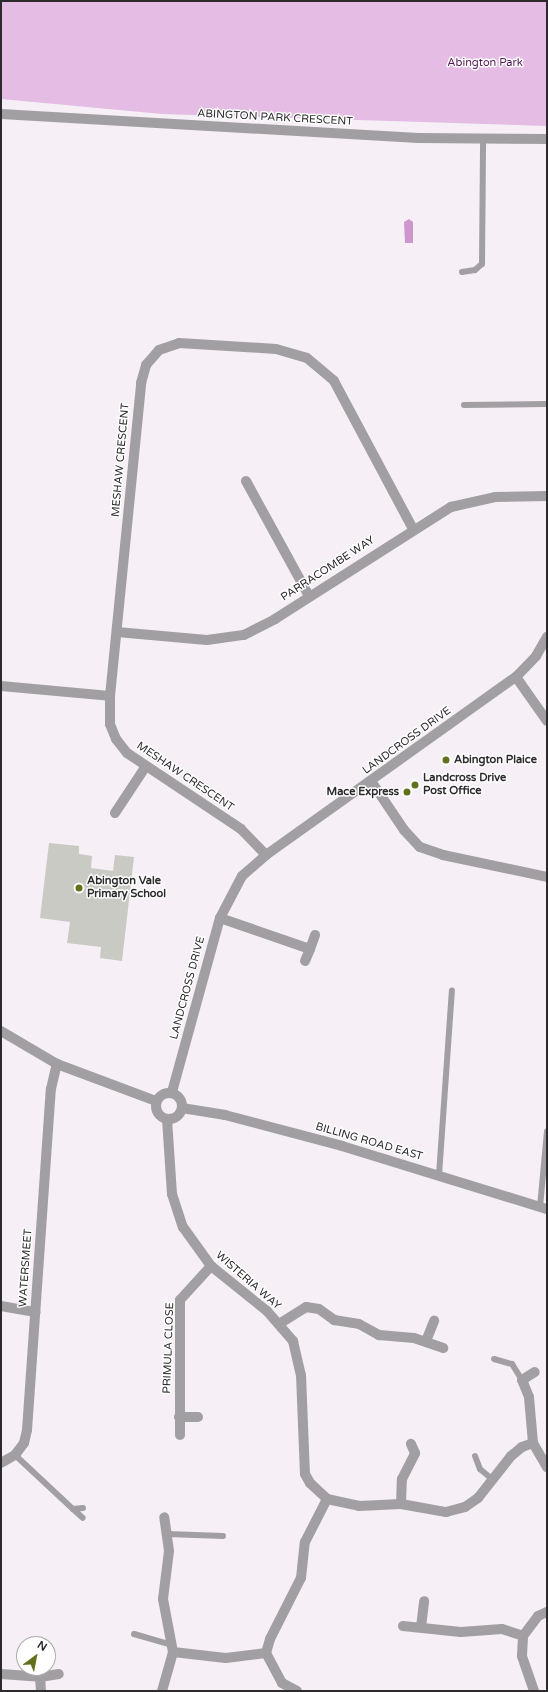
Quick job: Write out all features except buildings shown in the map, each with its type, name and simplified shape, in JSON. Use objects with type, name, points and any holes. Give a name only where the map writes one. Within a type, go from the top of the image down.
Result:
[{"type":"street","name":"ABINGTON PARK CRESCENT","points":[[1,114],[366,136],[547,139]]},
{"type":"street","name":"MESHAW CRESCENT","points":[[266,855],[241,829],[127,753],[116,739],[110,724],[110,696],[142,374],[151,357],[170,345],[191,343],[276,349],[307,358],[322,368],[342,393],[413,529]]},
{"type":"street","points":[[246,481],[309,596]]},
{"type":"street","name":"PARRACOMBE WAY","points":[[117,632],[207,640],[234,638],[260,627],[438,513],[465,502],[495,497],[547,496]]},
{"type":"street","name":"LANDCROSS DRIVE","points":[[172,1092],[220,918],[242,876],[266,855],[516,677],[536,656],[547,636]]},
{"type":"street","points":[[516,677],[547,721]]},
{"type":"street","points":[[1,686],[110,696]]},
{"type":"street","points":[[115,813],[146,766]]},
{"type":"street","points":[[371,781],[404,830],[420,847],[443,855],[547,877]]},
{"type":"street","points":[[220,918],[310,949]]},
{"type":"street","points":[[305,960],[315,935]]},
{"type":"street","points":[[1,1031],[57,1064],[156,1101]]},
{"type":"street","name":"WATERSMEET","points":[[1,1463],[15,1454],[24,1443],[27,1430],[51,1089],[57,1064]]},
{"type":"street","points":[[166,1092],[172,1092],[182,1101],[182,1108],[174,1118],[167,1119],[160,1116],[156,1109],[156,1101],[166,1092]]},
{"type":"street","name":"BILLING ROAD EAST","points":[[182,1108],[275,1128],[439,1175],[544,1208]]},
{"type":"street","name":"WISTERIA WAY","points":[[167,1119],[169,1169],[176,1210],[193,1244],[211,1266],[252,1298],[279,1324],[293,1341],[301,1375],[305,1474],[310,1483],[327,1499]]},
{"type":"street","name":"PRIMULA CLOSE","points":[[180,1435],[180,1300],[211,1266]]},
{"type":"street","points":[[1,1306],[35,1312]]},
{"type":"street","points":[[279,1324],[306,1307],[319,1309],[334,1320],[359,1324],[380,1335],[414,1338],[426,1341],[442,1348]]},
{"type":"street","points":[[426,1341],[434,1321]]},
{"type":"street","points":[[535,1372],[522,1380],[530,1397],[533,1443],[547,1467]]},
{"type":"street","points":[[179,1418],[198,1417]]},
{"type":"street","points":[[297,1691],[282,1683],[266,1653],[270,1640],[301,1578],[305,1542],[327,1499],[359,1506],[401,1504],[446,1512],[464,1507],[478,1498],[511,1456],[533,1443]]},
{"type":"street","points":[[401,1504],[402,1479],[415,1453],[412,1444]]},
{"type":"street","points":[[162,1691],[172,1649],[164,1599],[169,1551],[164,1517]]},
{"type":"street","points":[[421,1628],[424,1601]]},
{"type":"street","points":[[534,1691],[522,1656],[524,1636],[538,1616],[547,1612]]},
{"type":"street","points":[[403,1626],[461,1632],[502,1629],[524,1636]]},
{"type":"street","points":[[172,1649],[226,1658],[266,1653]]},
{"type":"street","points":[[1,1674],[40,1677],[59,1674]]},
{"type":"street","points":[[40,1677],[41,1691]]},
{"type":"lane","points":[[462,272],[475,270],[482,264],[483,139]]},
{"type":"lane","points":[[464,405],[547,404]]},
{"type":"lane","points":[[439,1175],[452,990]]},
{"type":"lane","points":[[544,1208],[547,1131]]},
{"type":"lane","points":[[494,1359],[512,1364],[522,1380]]},
{"type":"lane","points":[[15,1454],[83,1518]]},
{"type":"lane","points":[[474,1456],[480,1469],[493,1480]]},
{"type":"lane","points":[[73,1509],[83,1508]]},
{"type":"lane","points":[[167,1534],[224,1536]]},
{"type":"lane","points":[[134,1634],[172,1649]]},
{"type":"green space","name":"Abington Park","points":[[1,1],[547,1],[547,126],[162,114],[1,99]]},
{"type":"shaded area","points":[[409,219],[413,222],[413,243],[405,243],[404,222]]},
{"type":"place","name":"Abington Plaice","points":[[446,760]]},
{"type":"place","name":"Landcross Drive Post Office","points":[[415,785]]},
{"type":"place","name":"Mace Express","points":[[407,792]]},
{"type":"place","name":"Abington Vale Primary School","points":[[79,888]]}]
